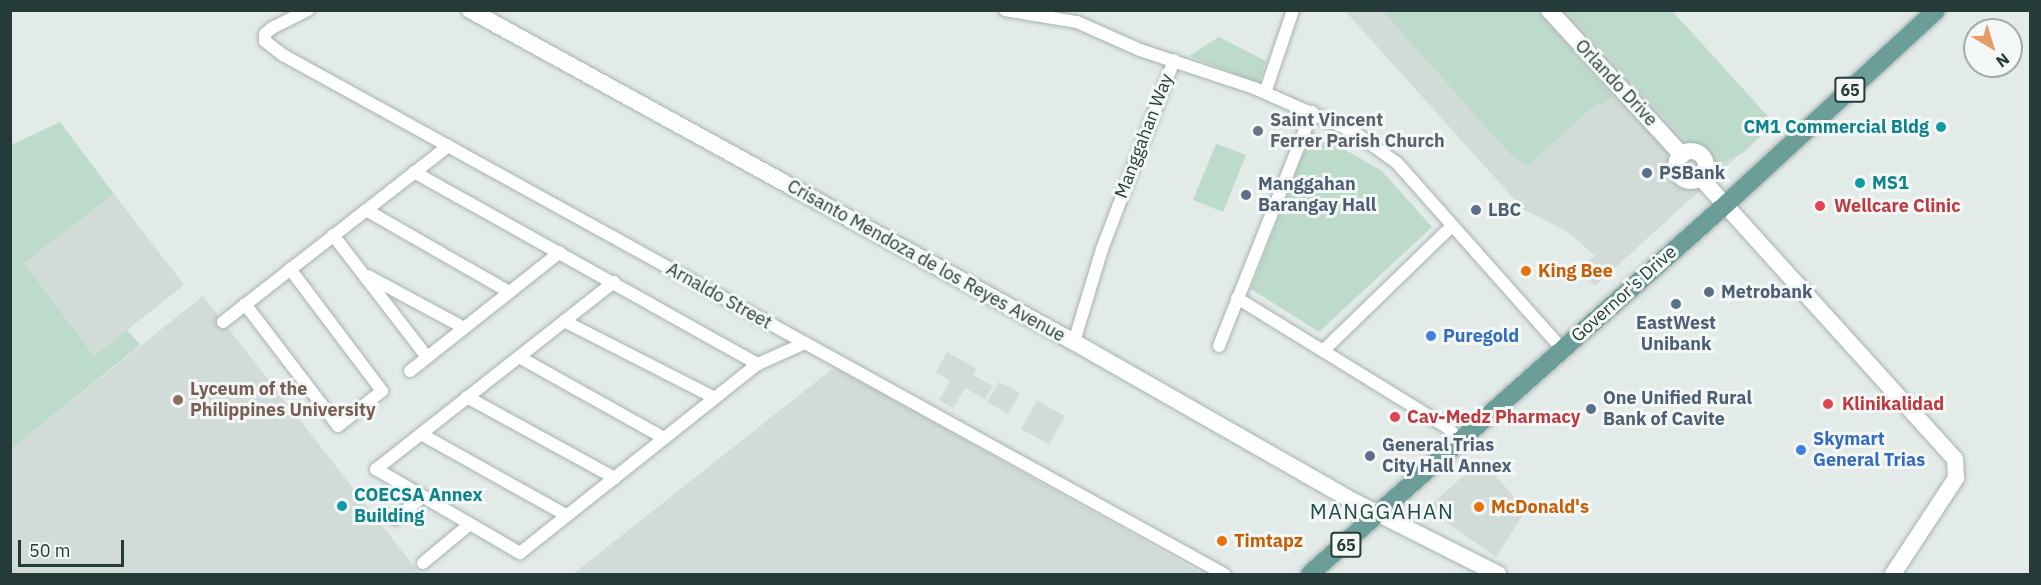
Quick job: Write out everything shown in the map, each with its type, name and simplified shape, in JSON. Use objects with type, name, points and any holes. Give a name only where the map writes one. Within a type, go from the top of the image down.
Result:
[{"type":"main road","name":"Crisanto Mendoza de los Reyes Avenue","points":[[470,10],[1074,342],[1381,514],[1498,574]]},
{"type":"main road","name":"Orlando Drive","points":[[1549,10],[1682,155],[1693,152],[1703,158],[1705,169],[1700,177],[1725,205]]},
{"type":"main road","name":"Governor's Drive","points":[[1310,574],[1381,514],[1725,205],[1936,10]]},
{"type":"main road","points":[[1725,205],[1955,459],[1956,478],[1893,574]]},
{"type":"street","name":"Arnaldo Street","points":[[308,10],[272,28],[265,34],[265,41],[283,56],[1224,574]]},
{"type":"street","points":[[1005,10],[1077,22],[1140,50],[1174,60]]},
{"type":"street","points":[[1267,87],[1293,10]]},
{"type":"street","name":"Manggahan Way","points":[[1074,342],[1102,249],[1174,60],[1312,112],[1354,132],[1397,163],[1563,350]]},
{"type":"street","points":[[1219,346],[1312,112]]},
{"type":"street","points":[[222,321],[448,146]]},
{"type":"street","points":[[414,172],[758,364]]},
{"type":"street","points":[[366,210],[509,292]]},
{"type":"street","points":[[1323,351],[1452,226]]},
{"type":"street","points":[[333,235],[427,357]]},
{"type":"street","points":[[410,371],[560,252]]},
{"type":"street","points":[[245,304],[338,426],[382,391],[290,269]]},
{"type":"street","points":[[362,273],[464,328]]},
{"type":"street","points":[[614,282],[376,469],[520,553],[758,364],[803,344]]},
{"type":"street","points":[[1237,298],[1447,427],[1461,442]]},
{"type":"street","points":[[564,321],[715,398]]},
{"type":"street","points":[[519,357],[664,438]]},
{"type":"street","points":[[467,397],[615,478]]},
{"type":"street","points":[[421,434],[566,515]]},
{"type":"street","points":[[395,519],[423,496]]},
{"type":"street","points":[[423,563],[470,524]]},
{"type":"shaded area","points":[[1345,11],[1672,11],[1774,123],[1595,286],[1579,269],[1595,256],[1568,232],[1523,209]]},
{"type":"shaded area","points":[[114,194],[184,285],[94,356],[24,263]]},
{"type":"shaded area","name":"Lyceum of the Philippines University","points":[[203,296],[420,574],[11,574],[11,449]]},
{"type":"shaded area","points":[[947,352],[976,368],[973,375],[993,386],[985,399],[965,388],[953,408],[939,400],[950,381],[936,372]]},
{"type":"shaded area","points":[[831,370],[840,370],[1203,574],[573,574]]},
{"type":"shaded area","points":[[999,382],[1020,393],[1008,414],[987,402]]},
{"type":"shaded area","points":[[1037,401],[1065,416],[1049,444],[1021,429]]},
{"type":"shaded area","name":"McDonald's","points":[[1481,460],[1526,510],[1496,557],[1437,516],[1433,503]]},
{"type":"green space","points":[[1383,11],[1536,11],[1612,96],[1602,105],[1599,102],[1528,165],[1511,155]]},
{"type":"green space","points":[[1566,11],[1672,11],[1774,123],[1743,153],[1717,164],[1685,140]]},
{"type":"green space","points":[[1219,37],[1266,61],[1259,83],[1189,56]]},
{"type":"green space","points":[[60,122],[114,194],[24,263],[94,356],[127,330],[140,345],[11,449],[11,145]]},
{"type":"green space","points":[[1312,131],[1382,171],[1432,227],[1319,332],[1251,289]]},
{"type":"green space","points":[[1216,144],[1246,155],[1223,212],[1193,200]]},
{"type":"place","name":"CM1 Commercial Bldg","points":[[1941,127]]},
{"type":"place","name":"Saint Vincent Ferrer Parish Church","points":[[1258,131]]},
{"type":"place","name":"PSBank","points":[[1647,173]]},
{"type":"place","name":"MS1","points":[[1860,183]]},
{"type":"place","name":"Manggahan Barangay Hall","points":[[1246,195]]},
{"type":"place","name":"Wellcare Clinic","points":[[1820,206]]},
{"type":"place","name":"LBC","points":[[1476,210]]},
{"type":"place","name":"King Bee","points":[[1526,271]]},
{"type":"place","name":"Metrobank","points":[[1709,292]]},
{"type":"place","name":"EastWest Unibank","points":[[1676,304]]},
{"type":"place","name":"Puregold","points":[[1431,336]]},
{"type":"place","name":"Lyceum of the Philippines University","points":[[178,400]]},
{"type":"place","name":"Klinikalidad","points":[[1828,404]]},
{"type":"place","name":"One Unified Rural Bank of Cavite","points":[[1591,409]]},
{"type":"place","name":"Cav-Medz Pharmacy","points":[[1395,417]]},
{"type":"place","name":"Skymart General Trias","points":[[1801,450]]},
{"type":"place","name":"General Trias City Hall Annex","points":[[1370,456]]},
{"type":"place","name":"COECSA Annex Building","points":[[342,506]]},
{"type":"place","name":"McDonald's","points":[[1479,507]]},
{"type":"place","name":"Timtapz","points":[[1222,541]]},
{"type":"district","name":"MANGGAHAN","points":[[1382,511]]}]
